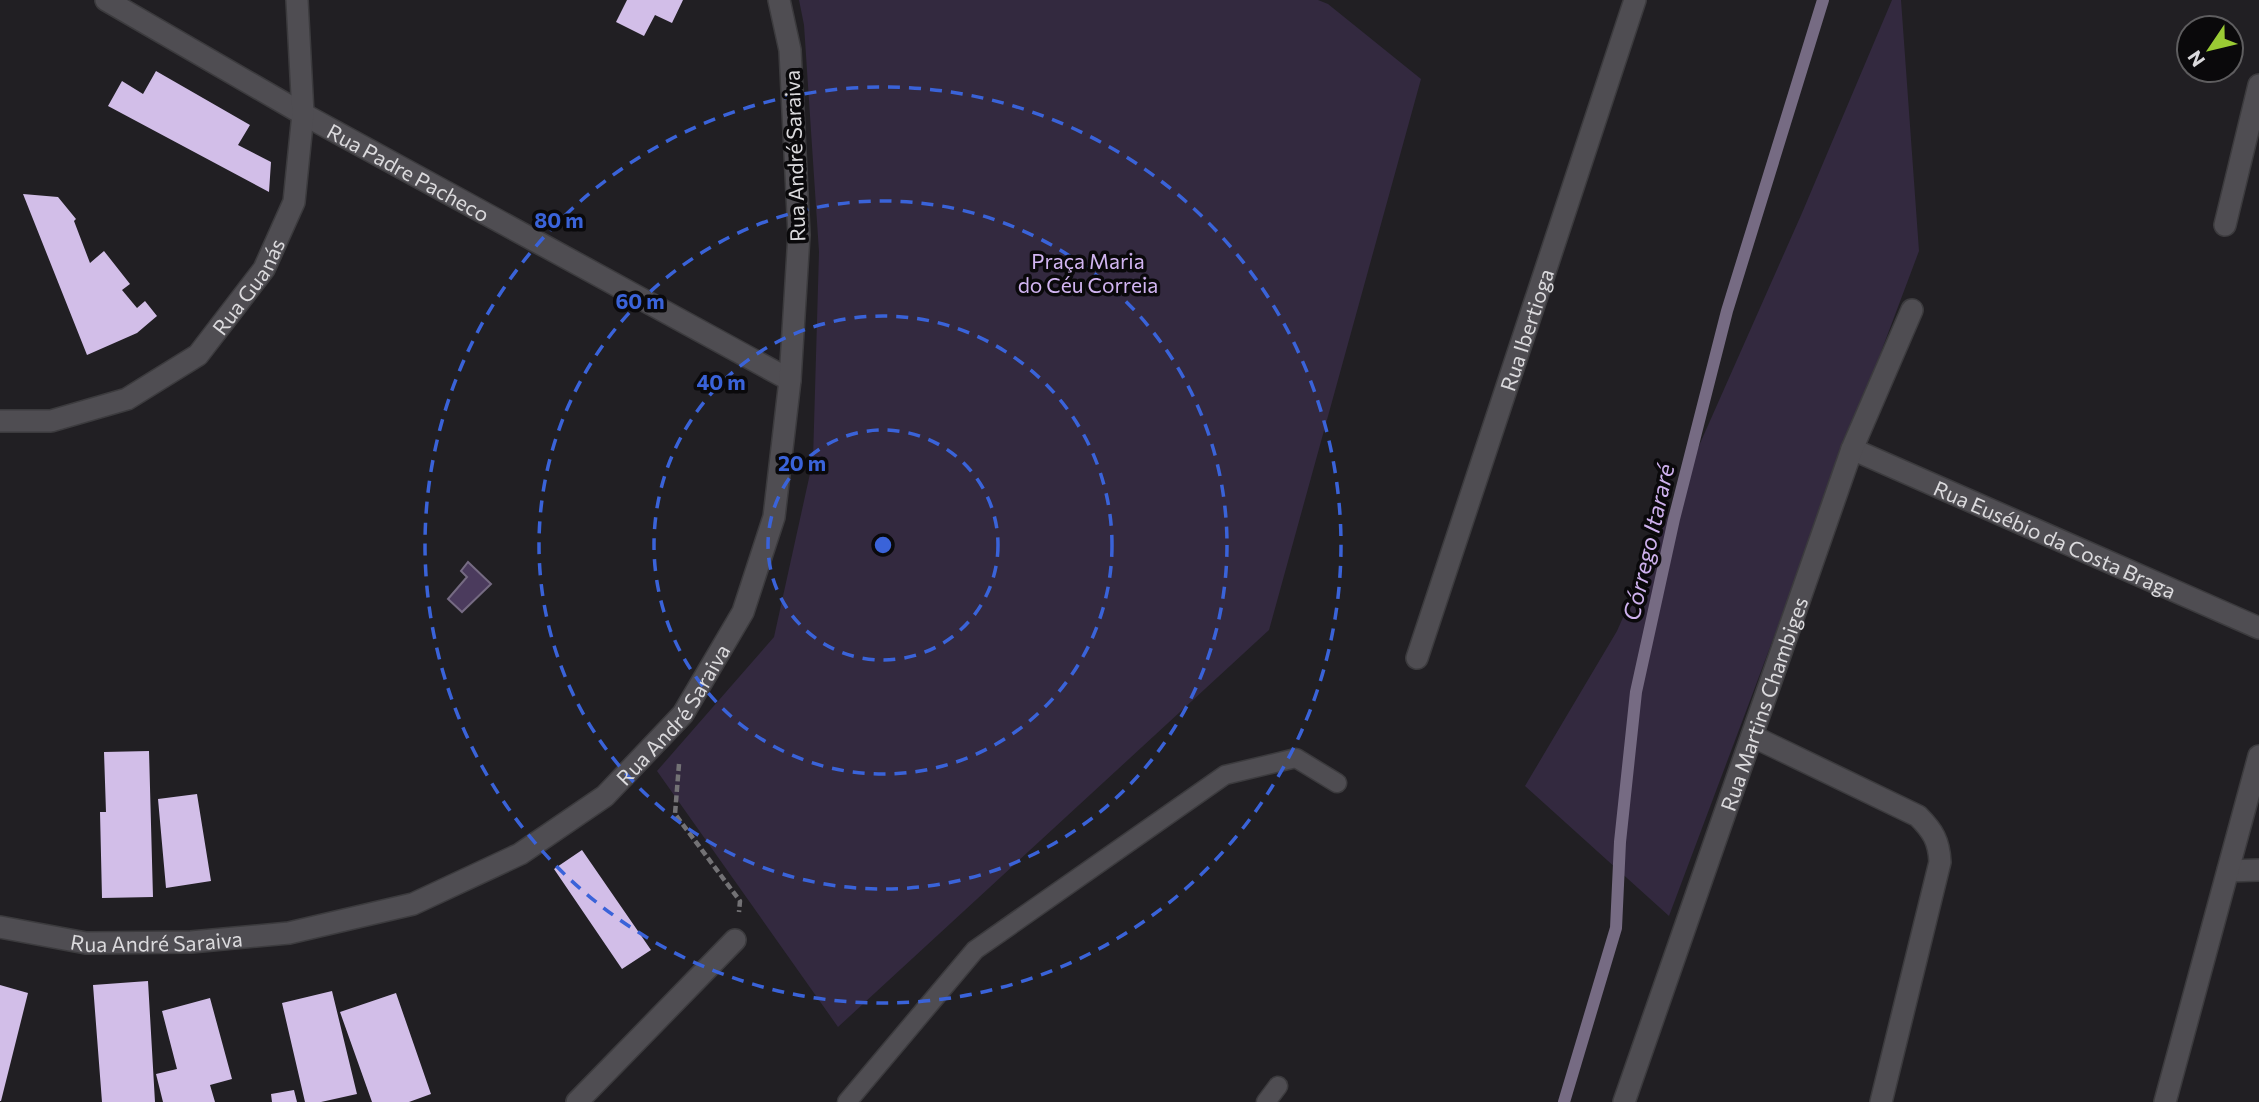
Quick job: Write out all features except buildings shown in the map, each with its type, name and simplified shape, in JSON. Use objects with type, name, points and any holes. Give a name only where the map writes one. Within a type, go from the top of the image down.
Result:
[{"type":"street","name":"Rua Padre Pacheco","points":[[106,0],[303,114],[790,380]]},
{"type":"street","name":"Rua Guanás","points":[[0,421],[51,421],[127,399],[198,355],[264,269],[294,202],[303,114],[297,0]]},
{"type":"street","name":"Rua André Saraiva","points":[[0,927],[86,943],[191,942],[289,933],[413,904],[520,855],[606,796],[683,714],[743,612],[774,517],[790,380],[799,235],[790,50],[779,0]]},
{"type":"street","name":"Rua Ibertioga","points":[[1417,658],[1635,0]]},
{"type":"street","points":[[2225,225],[2259,85]]},
{"type":"street","name":"Rua Martins Chambiges","points":[[1624,1102],[1852,449],[1912,310]]},
{"type":"street","name":"Rua Eusébio da Costa Braga","points":[[1852,449],[2259,628]]},
{"type":"street","points":[[1752,736],[1918,816],[1932,830],[1939,845],[1940,862],[1881,1102]]},
{"type":"street","points":[[2165,1102],[2259,756]]},
{"type":"street","points":[[2228,871],[2259,870]]},
{"type":"street","points":[[577,1102],[735,940]]},
{"type":"lane","points":[[847,1102],[975,950],[1225,775],[1296,758],[1336,783]]},
{"type":"lane","points":[[1266,1102],[1278,1086]]},
{"type":"path","points":[[683,714],[675,814],[740,901],[735,940]]},
{"type":"green space","name":"Praça Maria do Céu Correia","points":[[799,0],[1318,0],[1328,4],[1421,79],[1269,630],[838,1027],[657,771],[774,637],[813,460],[819,252],[804,25]]},
{"type":"green space","points":[[1892,0],[1901,0],[1919,251],[1669,916],[1525,786],[1617,631],[1802,213]]},
{"type":"shaded area","points":[[468,562],[491,584],[462,612],[448,599],[467,577],[461,571]]},
{"type":"waterway","name":"Córrego Itararé","points":[[1564,1102],[1616,928],[1620,842],[1636,692],[1674,519],[1727,311],[1823,0]]}]
